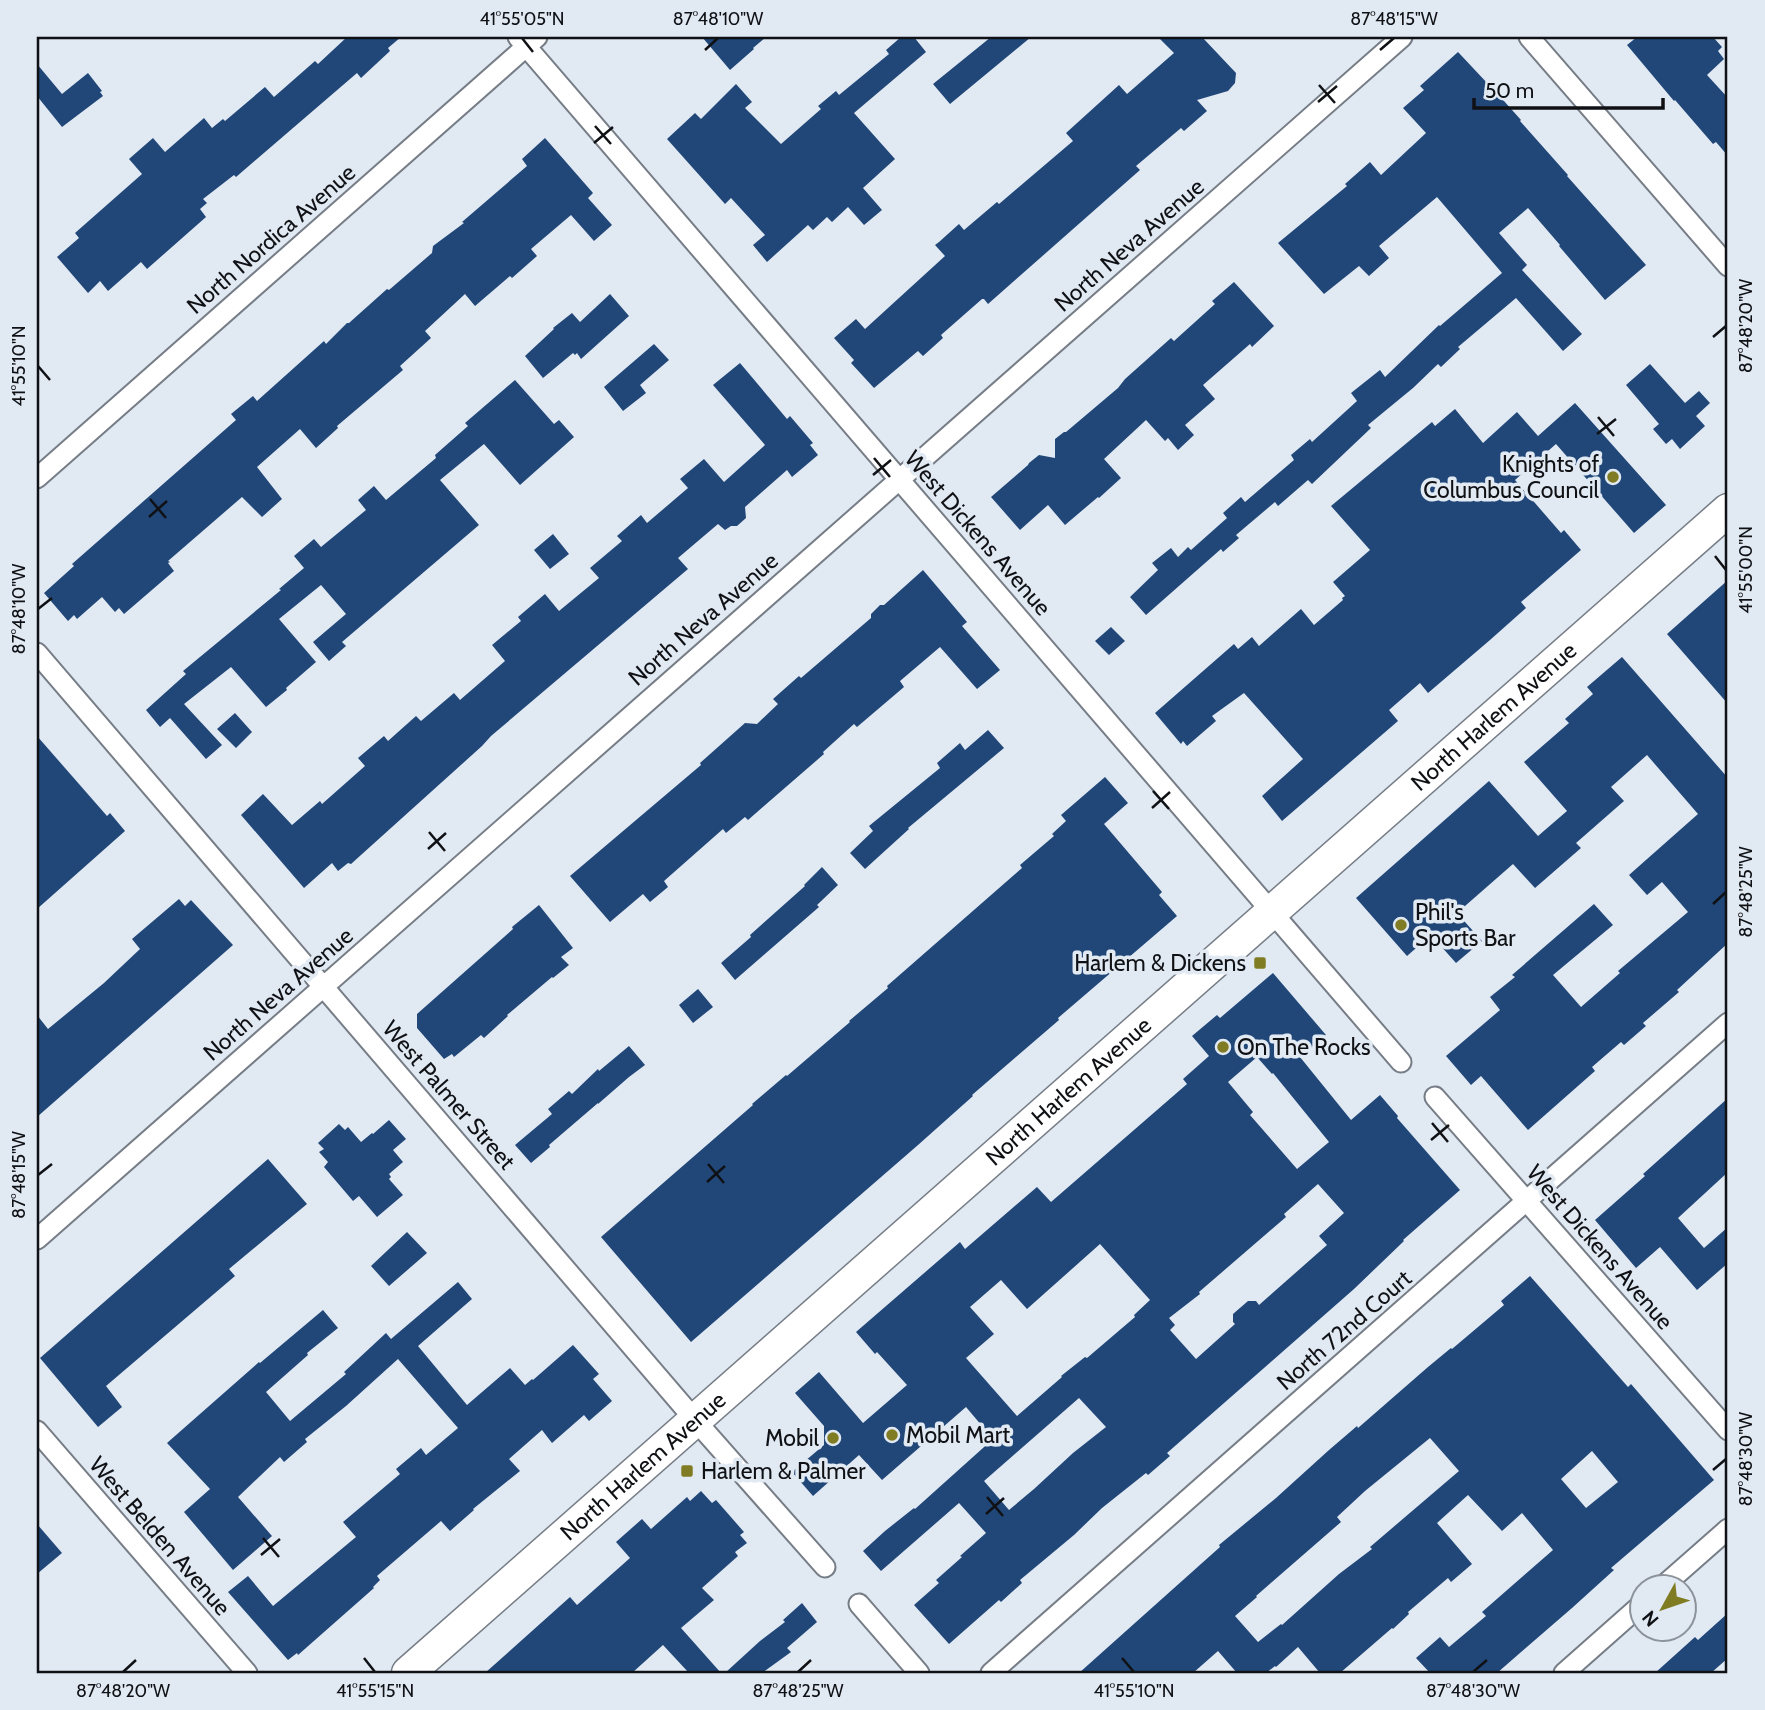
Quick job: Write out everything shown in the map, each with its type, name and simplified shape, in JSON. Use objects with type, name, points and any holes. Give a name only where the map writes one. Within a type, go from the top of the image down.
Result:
[{"type":"main road","name":"North Harlem Avenue","points":[[408,1673],[1728,510]]},
{"type":"street","name":"North Neva Avenue","points":[[37,1239],[1402,37]]},
{"type":"street","points":[[1530,37],[1728,266]]},
{"type":"street","name":"West Dickens Avenue","points":[[527,40],[899,480],[1401,1062]]},
{"type":"street","name":"North Nordica Avenue","points":[[37,478],[527,40]]},
{"type":"street","name":"West Palmer Street","points":[[37,653],[695,1420],[825,1567]]},
{"type":"street","name":"North 72nd Court","points":[[991,1673],[1728,1023]]},
{"type":"street","name":"West Dickens Avenue","points":[[1435,1097],[1728,1430]]},
{"type":"street","name":"West Belden Avenue","points":[[37,1431],[247,1673]]},
{"type":"street","points":[[1676,1574],[1728,1529]]},
{"type":"street","points":[[859,1604],[919,1673]]},
{"type":"street","points":[[1564,1673],[1628,1617]]},
{"type":"building","points":[[347,37],[401,37],[361,78],[357,73],[236,177],[234,175],[203,199],[207,203],[200,209],[206,217],[147,269],[141,262],[108,291],[100,281],[88,293],[57,257],[79,238],[75,233],[142,174],[129,159],[153,138],[165,152],[204,118],[212,128],[223,119],[225,121],[265,87],[274,97],[315,61],[318,64]]},
{"type":"building","points":[[702,37],[766,37],[730,70]]},
{"type":"building","points":[[901,37],[914,37],[926,52],[854,113],[895,159],[863,188],[882,210],[864,225],[848,207],[832,222],[827,217],[813,230],[808,225],[767,262],[753,245],[765,235],[731,198],[725,204],[667,139],[695,113],[701,119],[736,84],[752,102],[745,108],[781,144],[821,109],[818,106],[836,91],[839,95],[889,54],[886,50]]},
{"type":"building","points":[[991,37],[1031,37],[950,104],[933,84]]},
{"type":"building","points":[[1158,37],[1202,37],[1236,73],[1235,83],[1228,91],[1197,100],[1207,111],[1184,131],[1181,128],[1136,166],[1140,170],[988,304],[982,299],[941,335],[943,338],[923,356],[918,351],[874,388],[851,363],[854,360],[834,338],[856,319],[865,329],[945,256],[935,245],[959,224],[964,230],[997,202],[999,204],[1073,141],[1066,133],[1119,85],[1127,94],[1174,53]]},
{"type":"building","points":[[1637,37],[1713,37],[1722,47],[1718,51],[1724,59],[1707,75],[1728,98],[1728,156],[1716,142],[1713,144],[1627,45]]},
{"type":"building","points":[[1458,52],[1521,120],[1646,265],[1605,300],[1528,208],[1499,233],[1527,265],[1522,270],[1582,334],[1563,351],[1516,298],[1458,347],[1460,349],[1441,367],[1438,364],[1368,425],[1371,428],[1312,484],[1308,480],[1278,506],[1275,502],[1236,535],[1239,538],[1223,552],[1221,549],[1146,615],[1130,597],[1158,570],[1152,563],[1171,548],[1178,557],[1188,547],[1191,550],[1227,518],[1223,513],[1241,497],[1245,502],[1294,460],[1291,455],[1310,439],[1312,442],[1357,401],[1351,393],[1380,370],[1385,377],[1439,325],[1502,273],[1437,197],[1379,246],[1389,258],[1369,276],[1359,266],[1324,294],[1278,243],[1347,186],[1345,184],[1370,162],[1381,175],[1426,133],[1403,108],[1424,90],[1420,86]]},
{"type":"building","points":[[37,64],[62,94],[88,73],[103,96],[62,127],[37,96]]},
{"type":"building","points":[[545,138],[593,193],[588,198],[612,225],[594,241],[571,215],[531,249],[537,256],[475,306],[465,294],[425,331],[431,338],[400,366],[403,370],[337,426],[338,428],[316,448],[300,429],[257,467],[282,499],[262,517],[242,497],[168,561],[174,571],[124,614],[119,608],[115,612],[102,597],[77,619],[74,615],[68,621],[44,593],[74,566],[72,564],[236,420],[231,414],[253,396],[257,401],[324,341],[326,344],[347,323],[432,253],[433,246],[464,223],[462,222],[527,166],[522,159]]},
{"type":"building","points":[[1234,282],[1274,326],[1203,385],[1215,399],[1185,425],[1194,435],[1178,450],[1168,438],[1165,441],[1146,420],[1104,459],[1121,478],[1099,498],[1065,525],[1048,505],[1020,530],[991,497],[1039,455],[1055,458],[1055,439],[1118,388],[1171,338],[1174,341],[1215,304],[1212,301]]},
{"type":"building","points":[[610,294],[629,316],[581,359],[577,353],[573,353],[543,378],[525,356],[572,313],[580,322]]},
{"type":"building","points":[[654,344],[669,360],[640,385],[646,393],[623,411],[604,387]]},
{"type":"building","points":[[740,363],[787,419],[790,416],[813,443],[810,445],[818,455],[792,477],[787,470],[745,507],[746,518],[737,526],[725,530],[718,524],[678,558],[688,569],[491,736],[351,864],[348,863],[338,871],[332,863],[304,888],[241,815],[263,794],[292,825],[320,801],[322,804],[365,766],[358,758],[384,736],[388,741],[416,716],[421,721],[454,693],[460,700],[505,661],[492,645],[521,621],[518,617],[545,594],[559,611],[599,578],[590,568],[622,541],[617,536],[641,515],[647,523],[688,488],[680,479],[704,459],[724,482],[765,445],[713,385]]},
{"type":"building","points":[[1650,364],[1685,403],[1699,391],[1710,403],[1696,416],[1705,426],[1680,449],[1672,439],[1666,444],[1653,429],[1659,424],[1626,385]]},
{"type":"building","points":[[515,380],[554,424],[559,420],[574,437],[520,485],[484,444],[440,480],[479,525],[342,642],[346,646],[329,661],[313,642],[346,614],[321,585],[279,619],[316,662],[266,707],[231,667],[184,704],[222,745],[206,759],[170,718],[160,727],[146,710],[186,674],[183,671],[304,568],[294,556],[314,539],[321,547],[366,510],[358,500],[374,486],[386,500],[436,458],[435,455],[468,426],[465,423]]},
{"type":"building","points":[[1575,403],[1666,505],[1634,533],[1556,444],[1515,480],[1561,533],[1564,530],[1581,550],[1521,602],[1526,608],[1428,693],[1420,683],[1389,710],[1398,721],[1282,821],[1262,796],[1303,759],[1244,693],[1212,716],[1216,721],[1187,746],[1183,741],[1181,744],[1155,713],[1234,644],[1238,649],[1252,637],[1259,646],[1301,609],[1314,625],[1343,600],[1345,596],[1333,582],[1370,550],[1331,506],[1432,422],[1435,426],[1455,409],[1483,443],[1517,412],[1538,436]]},
{"type":"building","points":[[553,534],[569,554],[550,569],[534,550]]},
{"type":"building","points":[[923,570],[967,622],[962,626],[1000,670],[977,689],[940,647],[900,681],[904,687],[857,727],[854,724],[748,820],[745,817],[726,833],[723,829],[664,881],[668,887],[650,902],[643,894],[610,922],[570,876],[701,765],[700,763],[745,723],[757,724],[778,704],[773,699],[871,618],[871,614],[880,605],[884,605]]},
{"type":"building","points":[[1728,580],[1728,704],[1667,634]]},
{"type":"building","points":[[1111,627],[1125,641],[1109,655],[1095,641]]},
{"type":"building","points":[[1622,657],[1728,778],[1728,943],[1643,1023],[1646,1026],[1624,1045],[1621,1042],[1592,1067],[1595,1071],[1528,1130],[1481,1076],[1471,1085],[1446,1056],[1500,1010],[1490,997],[1594,904],[1613,925],[1553,975],[1581,1007],[1620,973],[1618,971],[1688,912],[1662,882],[1647,895],[1629,875],[1698,814],[1647,755],[1611,787],[1624,801],[1576,843],[1581,848],[1535,888],[1513,864],[1457,913],[1482,941],[1456,963],[1431,935],[1407,956],[1356,898],[1489,781],[1538,836],[1567,811],[1524,762],[1569,723],[1565,719],[1593,694],[1587,687]]},
{"type":"building","points":[[235,713],[252,732],[236,748],[217,729]]},
{"type":"building","points":[[988,730],[1004,748],[908,828],[865,869],[850,853],[873,831],[869,826],[940,768],[937,763],[960,743],[965,750]]},
{"type":"building","points":[[37,736],[107,816],[110,813],[125,831],[37,909]]},
{"type":"building","points":[[1105,777],[1128,803],[1104,824],[1162,892],[1159,895],[1177,916],[691,1342],[601,1237],[850,1022],[888,988],[887,986],[1022,868],[1020,865],[1054,836],[1052,834],[1066,821],[1061,815]]},
{"type":"building","points":[[822,867],[838,885],[817,905],[819,907],[735,980],[721,963]]},
{"type":"building","points":[[179,899],[185,906],[191,900],[233,945],[37,1117],[37,1015],[48,1029],[140,949],[132,939]]},
{"type":"building","points":[[539,905],[573,948],[561,957],[569,965],[507,1015],[484,1038],[481,1035],[454,1057],[452,1054],[444,1059],[417,1028],[417,1014]]},
{"type":"building","points":[[1273,973],[1326,1035],[1300,1057],[1351,1120],[1380,1095],[1460,1190],[1403,1240],[1354,1289],[1167,1453],[1170,1456],[1102,1508],[1020,1580],[1022,1583],[1001,1602],[999,1600],[949,1644],[914,1605],[939,1583],[936,1580],[962,1557],[960,1556],[986,1533],[959,1503],[881,1571],[863,1551],[915,1509],[993,1439],[966,1407],[882,1480],[859,1455],[813,1496],[792,1472],[824,1445],[824,1426],[795,1393],[819,1372],[863,1423],[907,1385],[856,1332],[960,1242],[965,1249],[1037,1187],[1051,1202],[1187,1084],[1183,1079],[1209,1056],[1192,1036],[1217,1015],[1220,1018]],"holes":[[[1257,1057],[1329,1142],[1297,1169],[1250,1115],[1253,1112],[1228,1082]],[[1318,1184],[1344,1213],[1319,1236],[1327,1245],[1259,1305],[1256,1301],[1248,1301],[1233,1314],[1235,1324],[1196,1359],[1170,1330],[1175,1325],[1169,1318],[1286,1217],[1284,1214]],[[1100,1244],[1150,1300],[1135,1317],[1087,1358],[1061,1376],[1017,1416],[966,1358],[994,1334],[970,1307],[1001,1280],[1027,1309]],[[1079,1398],[1106,1427],[1009,1510],[984,1481]]]},
{"type":"building","points":[[698,989],[713,1007],[693,1023],[679,1005]]},
{"type":"building","points":[[629,1046],[645,1065],[531,1163],[515,1145],[552,1114],[548,1109],[569,1091],[572,1094],[598,1069],[599,1071]]},
{"type":"building","points":[[1728,1098],[1728,1172],[1678,1218],[1704,1248],[1728,1227],[1728,1263],[1697,1290],[1660,1247],[1636,1268],[1595,1220]]},
{"type":"building","points":[[389,1120],[406,1139],[393,1150],[403,1162],[389,1174],[389,1179],[403,1195],[377,1217],[359,1196],[353,1201],[324,1167],[328,1162],[319,1152],[324,1149],[318,1143],[339,1124],[345,1130],[348,1127],[361,1142]]},
{"type":"building","points":[[268,1159],[307,1204],[229,1269],[235,1276],[106,1386],[122,1407],[98,1427],[40,1358]]},
{"type":"building","points":[[407,1232],[427,1253],[389,1286],[371,1266]]},
{"type":"building","points":[[1530,1276],[1628,1387],[1631,1384],[1714,1480],[1611,1568],[1614,1570],[1497,1673],[1430,1673],[1416,1658],[1440,1637],[1449,1647],[1486,1616],[1482,1612],[1553,1550],[1522,1513],[1502,1531],[1468,1495],[1437,1523],[1472,1564],[1451,1582],[1448,1578],[1340,1673],[1320,1673],[1298,1647],[1266,1673],[1237,1673],[1218,1651],[1193,1673],[1079,1673],[1220,1547],[1219,1545],[1357,1426],[1358,1428],[1504,1305],[1501,1301]],"holes":[[[1430,1438],[1459,1471],[1370,1547],[1372,1549],[1258,1642],[1235,1616],[1341,1522],[1337,1517],[1365,1491]],[[1592,1451],[1618,1482],[1586,1508],[1561,1479]]]},
{"type":"building","points":[[458,1282],[472,1299],[418,1346],[467,1405],[510,1368],[525,1385],[573,1345],[599,1374],[593,1379],[612,1401],[589,1421],[584,1415],[552,1443],[542,1430],[509,1459],[520,1471],[450,1531],[441,1521],[377,1576],[380,1580],[374,1588],[298,1655],[297,1653],[288,1660],[228,1592],[248,1576],[273,1606],[356,1537],[343,1522],[400,1474],[396,1469],[421,1448],[426,1455],[458,1428],[398,1359],[305,1439],[307,1442],[284,1462],[280,1457],[238,1497],[272,1536],[233,1570],[184,1512],[210,1489],[167,1443],[323,1310],[338,1328],[266,1392],[290,1421],[346,1374],[344,1372],[386,1333],[391,1339]]},
{"type":"building","points":[[701,1491],[712,1503],[716,1500],[744,1532],[740,1535],[747,1543],[735,1552],[738,1556],[702,1588],[714,1600],[681,1628],[721,1673],[689,1673],[663,1645],[632,1673],[485,1673],[570,1597],[577,1605],[630,1558],[616,1542],[642,1519],[651,1529],[687,1497],[690,1501]]},
{"type":"building","points":[[37,1524],[62,1553],[37,1574]]},
{"type":"building","points":[[802,1603],[817,1622],[787,1648],[791,1652],[762,1673],[725,1673],[785,1622],[783,1620]]},
{"type":"building","points":[[1728,1613],[1728,1658],[1711,1673],[1655,1673],[1687,1644],[1698,1644],[1698,1640]]},
{"type":"place","name":"Knights of Columbus Council","points":[[1613,477]]},
{"type":"place","name":"Phil's Sports Bar","points":[[1401,925]]},
{"type":"place","name":"Harlem & Dickens","points":[[1260,963]]},
{"type":"place","name":"On The Rocks","points":[[1223,1047]]},
{"type":"place","name":"Mobil Mart","points":[[892,1435]]},
{"type":"place","name":"Mobil","points":[[833,1438]]},
{"type":"place","name":"Harlem & Palmer","points":[[687,1471]]}]
